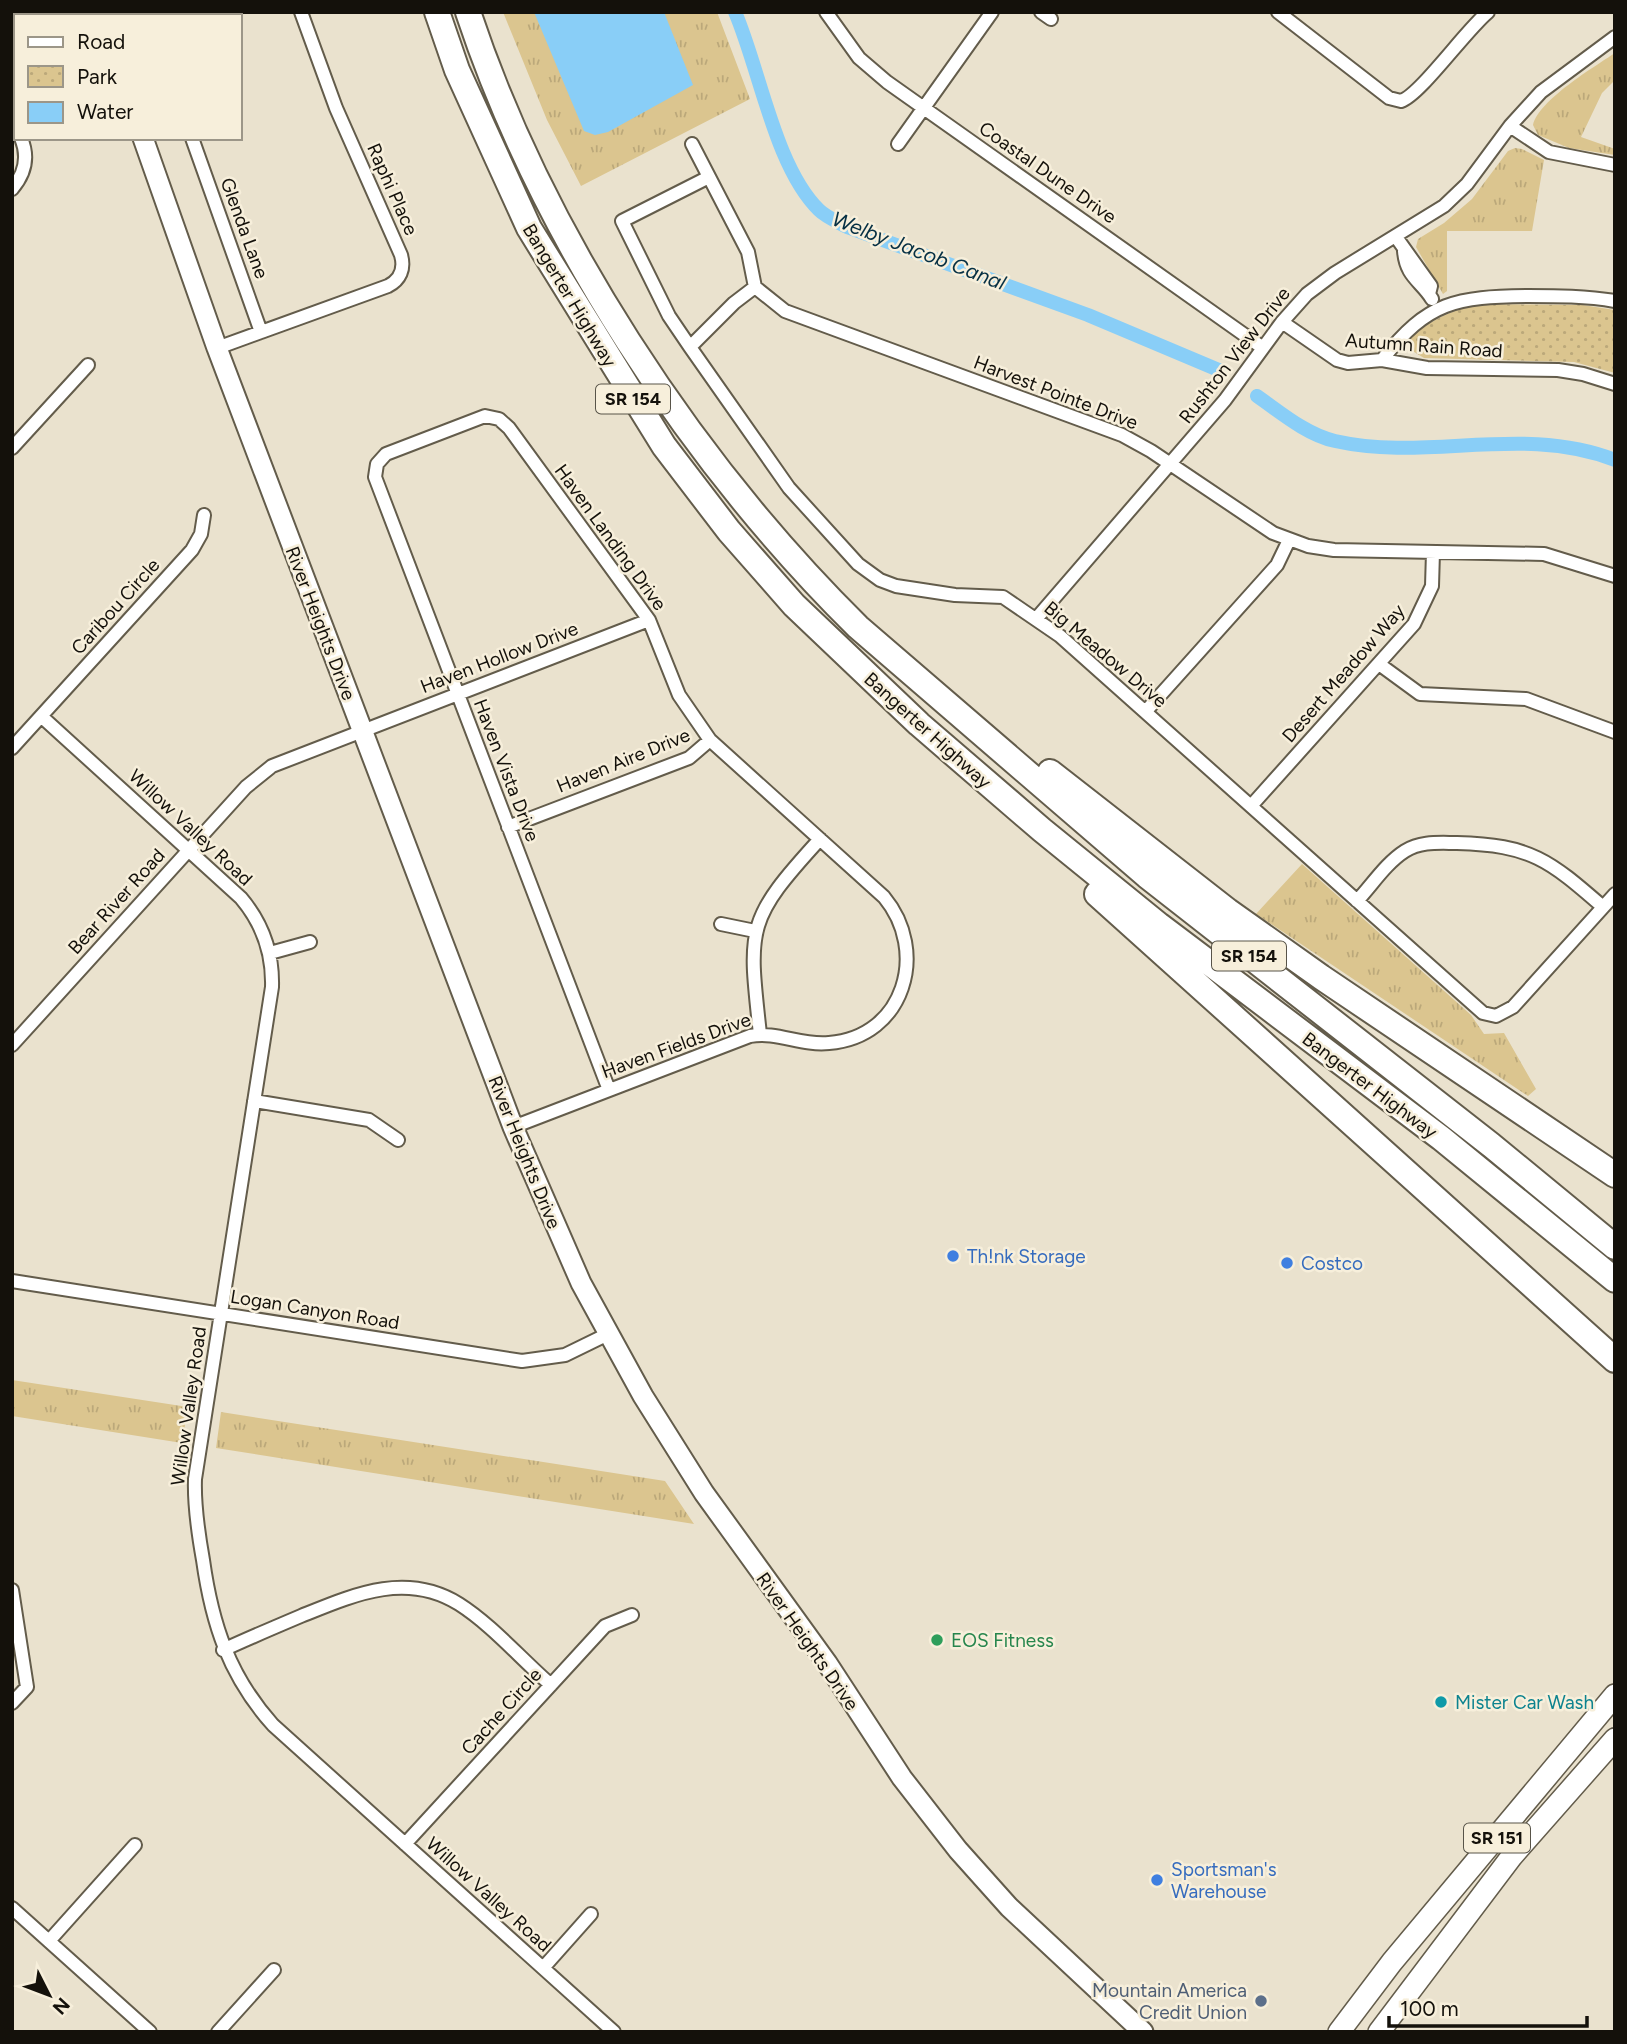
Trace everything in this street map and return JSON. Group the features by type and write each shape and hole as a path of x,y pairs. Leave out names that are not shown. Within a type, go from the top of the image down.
{"highway":[{"name":"Bangerter Highway","path":"437,12 457,70 528,228 657,435 696,489 763,572 826,637 919,724 1100,878 1441,1139 1615,1280"},
{"name":"Bangerter Highway","path":"468,12 535,172 585,266 640,358 679,417 758,518 824,594 891,656 1147,876 1471,1130 1615,1247"},
{"path":"891,656 937,686 1228,911 1615,1175"},
{"path":"919,724 1112,908 1615,1360"}],"main road":[{"name":"SR 151","path":"1339,2032 1392,1962 1615,1695"},
{"name":"SR 151","path":"1379,2032 1512,1856 1615,1739"}],"street":[{"name":"Raphi Place","path":"216,348 388,286 398,279 403,267 401,255 337,108 301,12"},
{"name":"Coastal Dune Drive","path":"826,12 859,58 923,109 1263,348"},
{"path":"898,144 992,12"},
{"path":"1278,12 1389,98 1401,101 1411,95 1484,13"},
{"name":"Rushton View Drive","path":"1036,619 1231,393 1282,322 1321,283 1396,237 1456,195 1510,126 1558,77 1615,37"},
{"path":"1510,126 1549,152 1615,166"},
{"name":"River Heights Drive","path":"144,140 216,348 513,1127 557,1232 608,1334 704,1493 806,1633 883,1752 933,1820 1009,1908 1143,2032"},
{"name":"Glenda Lane","path":"193,140 261,332"},
{"path":"12,189 24,167 22,142"},
{"path":"690,347 754,287 750,256 692,144"},
{"name":"Big Meadow Drive","path":"709,177 622,221 669,316 690,347 789,488 865,570 896,586 955,595 1003,597 1036,619 1082,654 1478,1009 1496,1016 1513,1007 1603,907"},
{"path":"1396,237 1404,251 1414,258 1431,286 1429,294 1438,308"},
{"name":"Harvest Pointe Drive","path":"754,287 785,311 1115,432 1170,464 1265,528 1289,540 1325,550 1544,554 1615,576"},
{"path":"1382,360 1402,333 1438,308 1476,297 1575,296 1615,301"},
{"name":"Autumn Rain Road","path":"1282,322 1342,362 1382,360 1427,368 1571,372 1615,384"},
{"path":"12,448 88,365"},
{"name":"Haven Landing Drive","path":"377,464 392,451 478,418 499,419 509,428 649,620 679,695 710,740 820,839"},
{"name":"Haven Vista Drive","path":"377,464 377,483 609,1090"},
{"name":"Caribou Circle","path":"12,748 192,550 201,534 204,515"},
{"path":"1146,711 1278,565 1289,540"},
{"name":"Desert Meadow Way","path":"1251,806 1414,624 1425,606 1433,576 1433,552"},
{"name":"Haven Hollow Drive","path":"362,730 649,620"},
{"path":"1378,664 1420,694 1526,699 1615,732"},
{"name":"Willow Valley Road","path":"41,716 249,908 262,929 270,953 272,987 220,1314 195,1495 209,1603 223,1650 243,1688 273,1725 614,2032"},
{"name":"Bear River Road","path":"12,1045 189,850 265,771 362,730"},
{"name":"Haven Aire Drive","path":"508,827 694,756 710,740"},
{"path":"760,1034 752,963 755,931 771,895 820,839"},
{"name":"Haven Fields Drive","path":"513,1127 760,1034 818,1044 854,1037 885,1016 904,984 908,949 899,919 878,890 820,839"},
{"path":"1357,901 1396,858 1413,847 1432,842 1518,849 1544,859 1603,907 1615,894"},
{"path":"721,924 755,931"},
{"path":"270,953 310,942"},
{"path":"254,1101 369,1120 398,1140"},
{"name":"Logan Canyon Road","path":"12,1281 522,1361 565,1355 608,1334"},
{"path":"223,1650 354,1595 382,1588 415,1588 449,1599 470,1612 551,1685"},
{"path":"12,1590 27,1687 12,1703"},
{"name":"Cache Circle","path":"405,1844 605,1626 632,1615"},
{"path":"49,1941 135,1845"},
{"path":"12,1908 150,2032"},
{"path":"543,1968 591,1914"},
{"path":"218,2032 274,1970"}],"green space":[{"path":"503,12 717,12 750,99 581,186 547,120"},
{"path":"1615,53 1615,80 1602,93 1581,137 1615,149 1615,155 1569,148 1538,135 1533,125 1545,105 1568,85"},
{"path":"1515,148 1544,160 1532,231 1447,231 1447,291 1443,294 1416,247 1418,239 1444,223 1472,199 1508,151"},
{"path":"1478,304 1583,305 1615,310 1615,373 1574,362 1424,358 1411,350 1409,341 1431,322"},
{"path":"1302,864 1471,1015 1484,1034 1504,1033 1536,1089 1528,1096 1256,914"},
{"path":"12,1380 188,1407 182,1443 12,1416"},
{"path":"221,1412 665,1481 694,1524 216,1448"}],"water":[{"path":"534,12 664,12 693,85 608,132 595,135 584,131"}],"waterway":[{"name":"Welby Jacob Canal","path":"735,12 780,144 804,192 822,213 847,227 1088,315 1221,371"},
{"name":"Welby Jacob Canal","path":"1257,396 1304,428 1335,441 1405,448 1546,445 1580,450 1615,460"}],"place":[{"name":"Th!nk Storage","path":"953,1256"},
{"name":"Costco","path":"1287,1263"},
{"name":"EOS Fitness","path":"937,1640"},
{"name":"Mister Car Wash","path":"1441,1702"},
{"name":"Sportsman's Warehouse","path":"1157,1880"},
{"name":"Mountain America Credit Union","path":"1261,2001"}]}
